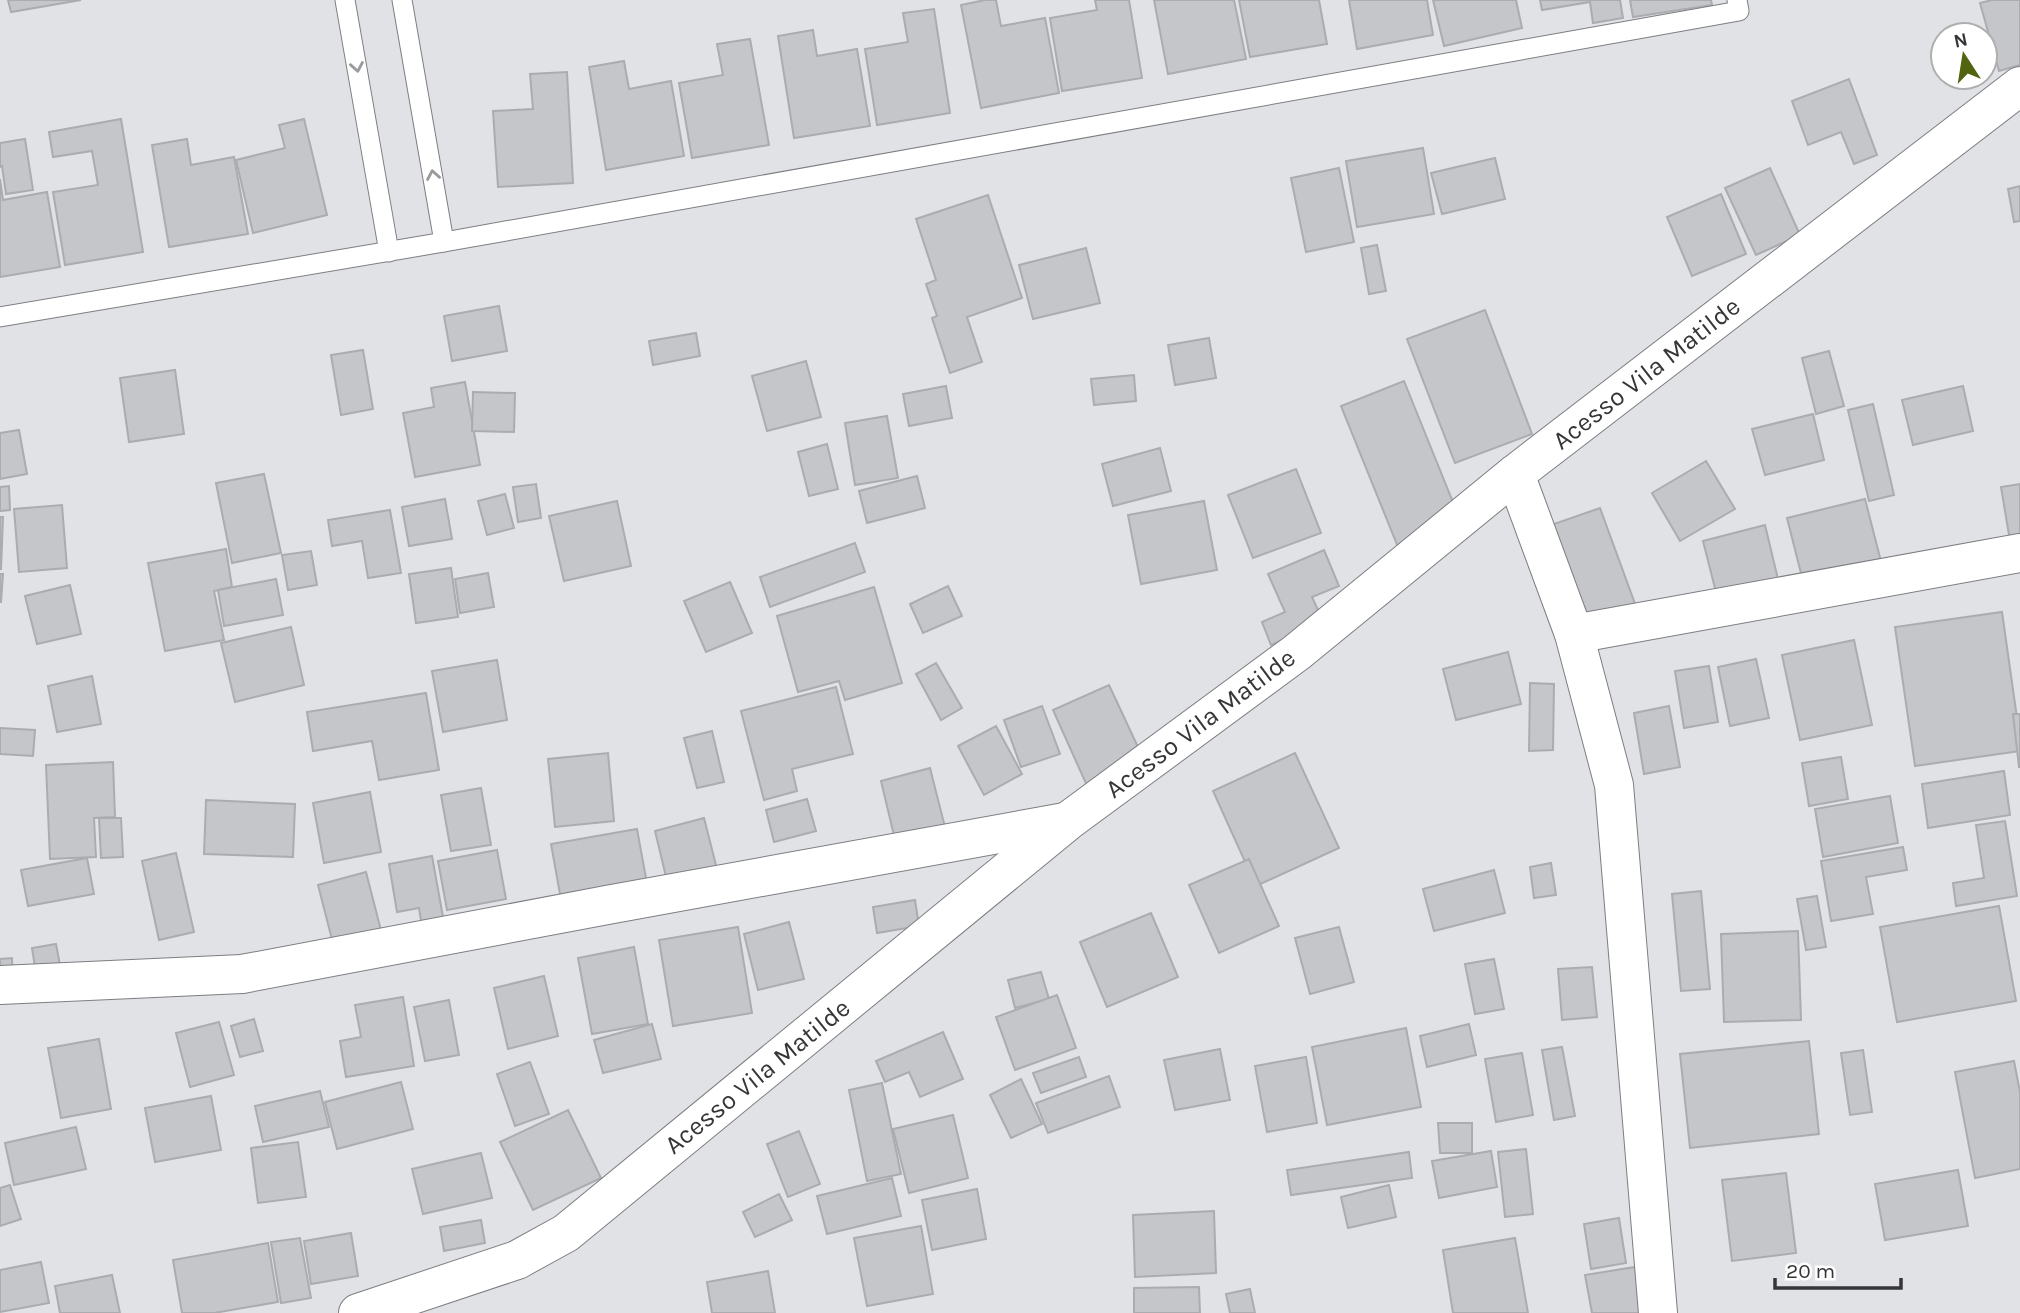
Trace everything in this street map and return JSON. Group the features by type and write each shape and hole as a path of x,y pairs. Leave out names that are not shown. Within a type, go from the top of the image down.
{"street":[{"name":"Acesso Vila Matilde","path":"358,1313 517,1260 566,1233 1068,821 1296,653 1515,474 2020,86"},
{"path":"1515,474 1574,634 1614,786 1658,1313"},
{"path":"1574,634 2020,553"},
{"path":"0,985 242,974 1068,821"}],"lane":[{"path":"345,0 389,252"},
{"path":"402,0 444,242"},
{"path":"0,317 389,252 1739,11 1737,0"}],"building":[{"path":"8,0 81,0 11,12"},
{"path":"996,0 1001,26 1045,18 1059,93 981,108 961,5"},
{"path":"1095,0 1129,0 1142,78 1062,91 1050,18 1097,10"},
{"path":"1154,0 1234,0 1246,59 1168,74"},
{"path":"1239,0 1319,0 1327,44 1250,57"},
{"path":"1349,0 1427,0 1433,35 1357,49"},
{"path":"1433,0 1516,0 1522,28 1444,46"},
{"path":"1540,0 1620,0 1623,18 1593,23 1590,2 1542,10"},
{"path":"1630,0 1711,0 1712,5 1633,17"},
{"path":"2020,0 2020,65 1999,71 1999,21 1985,21 1980,3"},
{"path":"934,9 950,113 877,125 865,49 908,42 903,13"},
{"path":"813,30 817,56 857,49 870,126 794,138 778,36"},
{"path":"750,39 769,145 692,158 679,83 723,75 717,44"},
{"path":"624,61 629,89 671,81 684,156 606,170 589,67"},
{"path":"567,72 573,183 498,187 493,111 533,109 530,74"},
{"path":"1849,79 1877,155 1854,164 1841,132 1808,145 1792,101"},
{"path":"121,119 143,252 65,265 53,192 98,185 92,151 53,157 49,132"},
{"path":"304,119 327,215 253,233 236,160 285,148 279,125"},
{"path":"25,139 33,190 6,194 2,166 0,167 0,143"},
{"path":"187,139 191,165 234,157 248,234 169,247 152,145"},
{"path":"1423,148 1434,214 1357,227 1346,161"},
{"path":"1495,158 1505,199 1442,214 1431,173"},
{"path":"1339,168 1354,242 1306,252 1291,178"},
{"path":"1770,168 1800,235 1756,255 1725,188"},
{"path":"0,179 3,200 47,192 60,267 0,277"},
{"path":"2020,186 2020,221 2014,222 2008,189"},
{"path":"1721,194 1746,254 1692,276 1667,217"},
{"path":"988,195 1022,298 967,317 982,362 950,373 932,318 937,316 926,284 936,280 916,219"},
{"path":"1377,245 1386,291 1369,294 1361,248"},
{"path":"1086,248 1100,303 1033,319 1019,265"},
{"path":"499,306 507,351 452,361 444,316"},
{"path":"1485,310 1532,434 1455,463 1407,339"},
{"path":"696,333 700,356 653,365 649,341"},
{"path":"1209,338 1216,378 1175,385 1168,345"},
{"path":"363,350 373,409 341,415 331,355"},
{"path":"1829,351 1844,406 1816,414 1802,358"},
{"path":"806,361 821,417 767,431 752,376"},
{"path":"175,370 184,434 129,442 120,378"},
{"path":"1134,375 1136,401 1094,405 1091,379"},
{"path":"1404,381 1463,527 1400,552 1341,406"},
{"path":"465,382 480,465 415,477 403,413 434,407 431,388"},
{"path":"946,386 952,418 909,426 903,394"},
{"path":"1963,386 1973,431 1913,445 1902,400"},
{"path":"473,392 515,393 514,432 472,431"},
{"path":"1873,404 1894,495 1869,501 1848,410"},
{"path":"1813,414 1824,460 1765,475 1752,429"},
{"path":"887,416 898,478 855,485 845,423"},
{"path":"19,430 27,474 0,479 0,433"},
{"path":"827,444 838,489 809,496 798,452"},
{"path":"1160,448 1171,491 1113,506 1102,464"},
{"path":"1706,461 1735,509 1680,541 1652,493"},
{"path":"1296,469 1321,533 1253,558 1228,495"},
{"path":"264,474 281,553 232,563 216,483"},
{"path":"917,476 925,508 867,523 859,491"},
{"path":"536,484 541,518 518,522 513,487"},
{"path":"2020,484 2020,539 2010,541 2001,487"},
{"path":"9,486 10,510 0,511 0,487"},
{"path":"505,494 514,528 487,535 478,501"},
{"path":"445,499 452,539 409,546 402,507"},
{"path":"1865,499 1885,577 1807,597 1787,518"},
{"path":"617,501 631,566 564,581 549,516"},
{"path":"1204,501 1217,570 1141,584 1128,515"},
{"path":"62,505 67,568 19,572 14,509"},
{"path":"1600,508 1642,623 1593,641 1551,525"},
{"path":"390,510 401,573 368,578 362,541 332,546 328,520"},
{"path":"0,517 3,517 1,569 0,569"},
{"path":"1765,525 1783,600 1722,616 1703,541"},
{"path":"855,543 865,572 770,607 760,577"},
{"path":"226,549 232,587 214,591 224,640 165,651 148,563"},
{"path":"1324,550 1339,586 1312,597 1324,623 1271,645 1262,622 1285,612 1268,574"},
{"path":"311,551 317,585 288,590 282,555"},
{"path":"451,568 458,617 416,623 409,574"},
{"path":"488,573 494,607 460,613 455,579"},
{"path":"0,574 3,574 1,602 0,602"},
{"path":"276,579 283,615 224,626 218,590"},
{"path":"730,582 752,633 706,652 684,601"},
{"path":"70,585 81,634 37,644 25,596"},
{"path":"948,586 962,616 923,633 910,604"},
{"path":"874,587 902,683 845,700 839,681 798,692 777,616"},
{"path":"2002,612 2020,751 1915,766 1895,627"},
{"path":"291,627 304,685 235,702 221,643"},
{"path":"1854,640 1872,725 1800,740 1782,655"},
{"path":"1508,652 1521,704 1456,720 1443,669"},
{"path":"1756,659 1769,718 1730,726 1718,667"},
{"path":"497,660 507,720 443,732 432,671"},
{"path":"936,663 962,708 941,720 916,674"},
{"path":"1709,666 1718,722 1684,728 1675,671"},
{"path":"92,676 101,724 57,732 48,686"},
{"path":"1530,683 1554,684 1553,750 1529,751"},
{"path":"1109,685 1145,762 1088,788 1053,710"},
{"path":"836,687 853,754 792,769 797,791 764,800 741,711"},
{"path":"426,693 439,770 379,780 372,741 313,751 307,712"},
{"path":"1042,706 1060,754 1021,767 1004,720"},
{"path":"1669,706 1680,767 1644,774 1634,713"},
{"path":"2013,714 2020,714 2020,767 2019,767"},
{"path":"996,726 1022,774 984,795 958,746"},
{"path":"0,728 35,730 33,756 0,754"},
{"path":"712,731 724,782 697,788 684,738"},
{"path":"608,753 614,821 555,827 548,759"},
{"path":"1295,753 1339,848 1256,886 1213,791"},
{"path":"1841,757 1848,799 1809,806 1802,763"},
{"path":"113,762 115,817 94,818 96,857 50,859 46,765"},
{"path":"930,768 947,835 897,848 881,781"},
{"path":"2004,771 2010,815 1928,828 1922,784"},
{"path":"481,788 491,845 451,851 441,795"},
{"path":"370,792 381,852 324,863 313,803"},
{"path":"1890,796 1898,843 1823,857 1815,809"},
{"path":"807,799 816,831 774,842 766,810"},
{"path":"206,800 295,804 293,857 204,854"},
{"path":"99,818 121,818 123,857 101,858"},
{"path":"704,818 718,873 668,885 655,831"},
{"path":"2005,821 2017,896 1956,906 1953,883 1984,878 1976,825"},
{"path":"637,829 648,889 562,905 551,844"},
{"path":"1903,847 1907,870 1866,877 1873,914 1831,921 1821,861"},
{"path":"497,850 506,899 447,910 438,861"},
{"path":"176,853 194,932 159,940 142,861"},
{"path":"432,856 445,928 423,933 419,908 397,912 389,864"},
{"path":"87,858 94,894 28,906 21,870"},
{"path":"1249,859 1279,926 1219,953 1189,885"},
{"path":"1551,863 1556,895 1534,898 1530,867"},
{"path":"1494,870 1505,913 1434,931 1423,889"},
{"path":"366,872 384,942 336,955 318,885"},
{"path":"1701,891 1710,989 1681,991 1672,894"},
{"path":"1817,896 1826,947 1806,950 1797,899"},
{"path":"915,900 919,926 877,933 873,907"},
{"path":"1999,906 2016,1001 1897,1022 1880,927"},
{"path":"1151,913 1178,977 1107,1007 1080,942"},
{"path":"789,922 804,979 758,990 744,934"},
{"path":"738,927 752,1013 673,1026 659,940"},
{"path":"1339,927 1354,982 1310,994 1295,938"},
{"path":"1798,931 1801,1020 1724,1022 1721,934"},
{"path":"56,944 63,981 38,986 32,948"},
{"path":"634,947 648,1024 592,1034 578,958"},
{"path":"12,958 13,985 0,986 0,959"},
{"path":"1494,959 1504,1009 1475,1014 1465,964"},
{"path":"1592,967 1597,1017 1562,1020 1558,969"},
{"path":"1041,972 1049,999 1015,1008 1008,980"},
{"path":"544,976 558,1036 508,1049 494,988"},
{"path":"1057,995 1076,1048 1015,1070 996,1017"},
{"path":"403,997 414,1066 346,1077 340,1041 361,1037 355,1005"},
{"path":"449,1000 459,1055 425,1061 414,1007"},
{"path":"254,1019 263,1051 240,1057 231,1026"},
{"path":"219,1022 234,1075 190,1087 176,1033"},
{"path":"652,1024 661,1059 603,1073 594,1040"},
{"path":"1469,1024 1476,1055 1427,1067 1420,1036"},
{"path":"1406,1028 1421,1107 1327,1125 1312,1047"},
{"path":"943,1032 963,1079 920,1097 909,1072 885,1082 876,1061"},
{"path":"99,1039 111,1109 61,1118 48,1048"},
{"path":"1809,1041 1819,1134 1690,1148 1680,1054"},
{"path":"1562,1047 1575,1116 1554,1120 1542,1050"},
{"path":"1220,1049 1230,1100 1175,1110 1164,1060"},
{"path":"1863,1050 1872,1112 1850,1115 1841,1053"},
{"path":"1522,1053 1533,1115 1496,1122 1485,1059"},
{"path":"1079,1057 1086,1077 1041,1093 1033,1073"},
{"path":"1306,1057 1317,1123 1267,1132 1255,1066"},
{"path":"2014,1061 2020,1092 2020,1169 1975,1178 1955,1072"},
{"path":"530,1062 549,1114 515,1126 497,1074"},
{"path":"1109,1076 1120,1107 1048,1133 1036,1103"},
{"path":"1021,1079 1042,1124 1011,1138 990,1095"},
{"path":"401,1082 413,1129 337,1149 325,1102"},
{"path":"882,1083 901,1174 867,1181 849,1090"},
{"path":"320,1091 329,1127 263,1142 255,1106"},
{"path":"211,1096 221,1150 155,1162 145,1108"},
{"path":"568,1110 601,1178 533,1210 500,1142"},
{"path":"953,1115 968,1178 909,1193 893,1129"},
{"path":"1438,1123 1472,1123 1472,1153 1440,1153"},
{"path":"76,1127 86,1169 14,1185 5,1143"},
{"path":"799,1131 820,1184 788,1197 767,1144"},
{"path":"298,1142 306,1197 258,1203 251,1148"},
{"path":"1526,1149 1533,1214 1505,1217 1498,1152"},
{"path":"1491,1151 1497,1187 1439,1198 1432,1161"},
{"path":"1409,1152 1412,1178 1291,1195 1287,1170"},
{"path":"481,1153 492,1198 423,1214 412,1169"},
{"path":"1958,1170 1968,1226 1885,1240 1875,1184"},
{"path":"1786,1173 1796,1253 1732,1261 1722,1180"},
{"path":"892,1178 901,1216 827,1234 817,1196"},
{"path":"10,1185 21,1219 0,1226 0,1188"},
{"path":"1389,1185 1396,1217 1348,1228 1341,1197"},
{"path":"977,1189 986,1239 932,1250 922,1200"},
{"path":"779,1194 792,1220 755,1237 743,1212"},
{"path":"1214,1211 1216,1273 1135,1277 1133,1215"},
{"path":"1619,1218 1626,1263 1591,1269 1584,1224"},
{"path":"481,1220 485,1243 444,1251 440,1227"},
{"path":"921,1226 933,1294 867,1306 854,1238"},
{"path":"351,1233 358,1276 311,1284 304,1241"},
{"path":"300,1238 311,1298 281,1303 271,1242"},
{"path":"1515,1238 1528,1313 1453,1313 1443,1250"},
{"path":"268,1243 278,1302 214,1313 182,1313 173,1260"},
{"path":"41,1262 49,1303 0,1312 0,1270"},
{"path":"1635,1267 1643,1313 1592,1313 1585,1275"},
{"path":"768,1271 775,1313 712,1313 707,1282"},
{"path":"112,1275 120,1313 60,1313 55,1286"},
{"path":"1199,1287 1200,1313 1134,1313 1134,1288"},
{"path":"1250,1289 1255,1313 1230,1313 1226,1294"}]}
